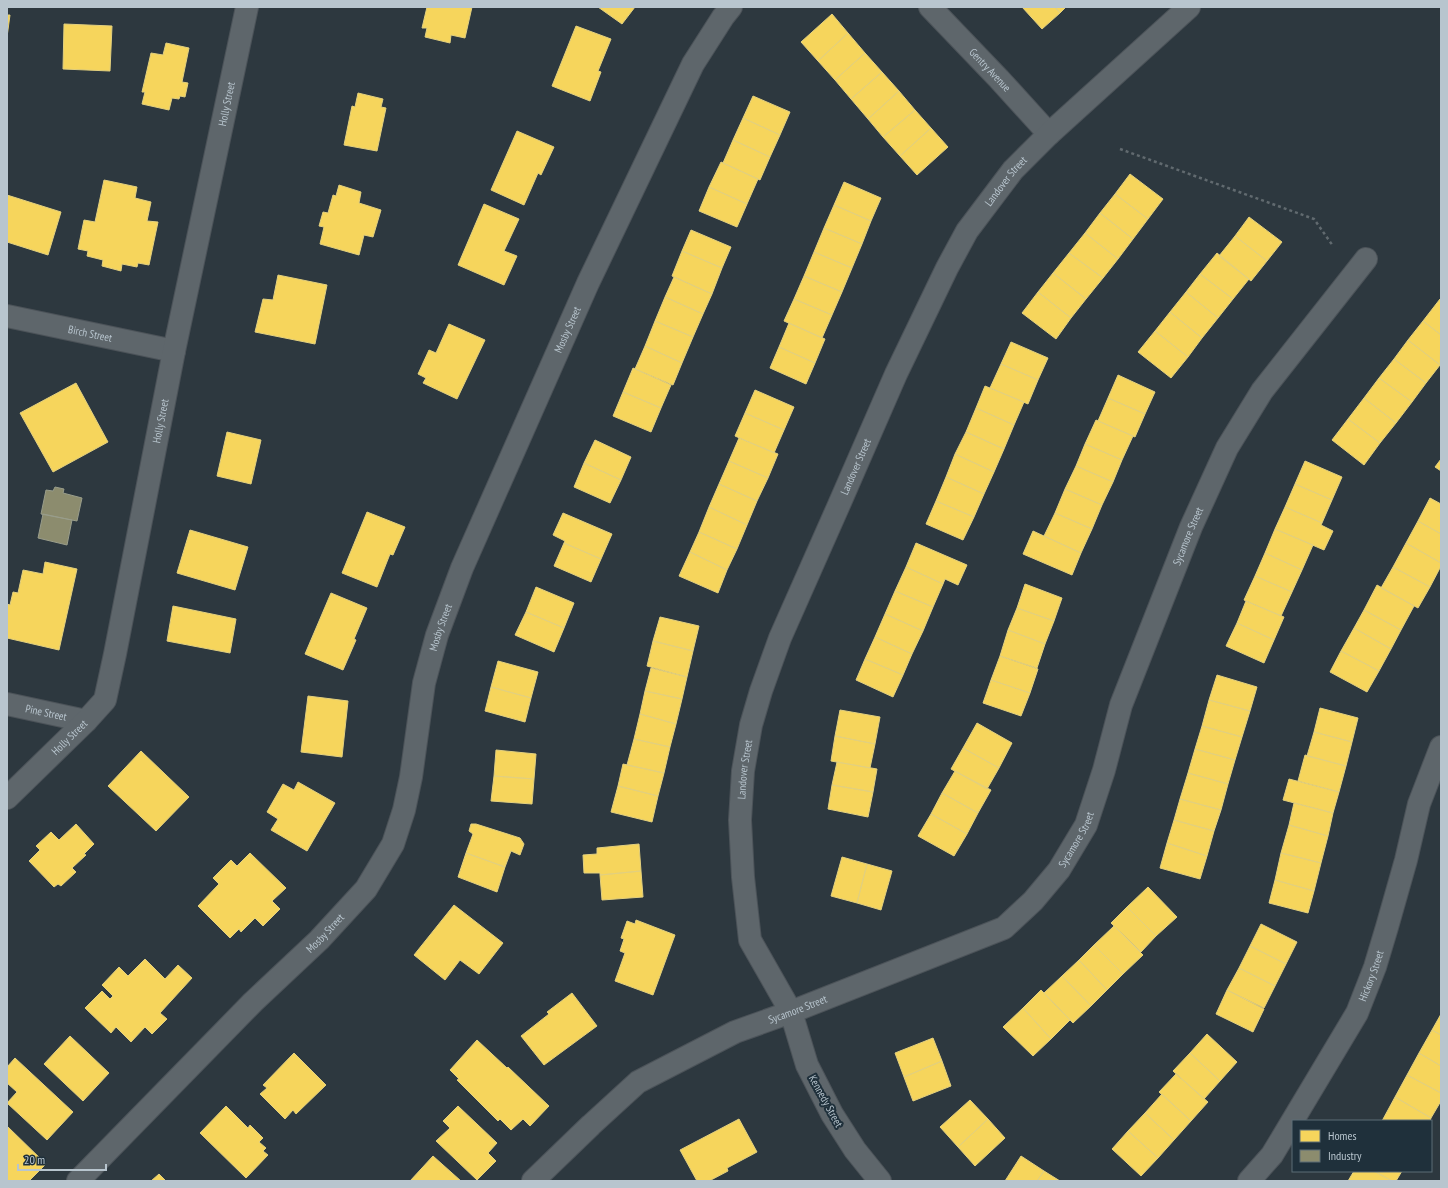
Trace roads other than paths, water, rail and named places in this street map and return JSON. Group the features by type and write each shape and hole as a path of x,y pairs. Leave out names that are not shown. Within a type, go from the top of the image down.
{"street":[{"name":"Holly Street","path":"7,798 86,721 104,700 115,654 174,351 247,7"},
{"name":"Mosby Street","path":"78,1181 253,1002 319,940 366,889 393,844 404,810 411,777 424,683 437,635 462,568 588,283 690,71 723,17 731,7"},
{"name":"Gentry Avenue","path":"930,7 1049,134"},
{"name":"Landover Street","path":"791,1012 750,940 743,877 740,820 743,771 753,718 780,638 896,374 947,268 967,231 1013,170 1049,134 1189,7"},
{"name":"Sycamore Street","path":"533,1181 638,1082 735,1032 791,1012 1004,928 1033,901 1059,870 1086,825 1104,770 1121,705 1191,527 1227,448 1262,390 1366,259"},
{"name":"Birch Street","path":"7,316 174,351"},
{"name":"Pine Street","path":"7,704 86,721"},
{"name":"Hickory Street","path":"1293,1120 1357,1013 1375,967 1387,927 1406,860 1419,804 1441,747"},
{"name":"Kennedy Street","path":"791,1012 807,1065 832,1114 855,1150 880,1181"},
{"name":"Hickory Street","path":"1249,1181 1272,1155 1292,1122"}]}
